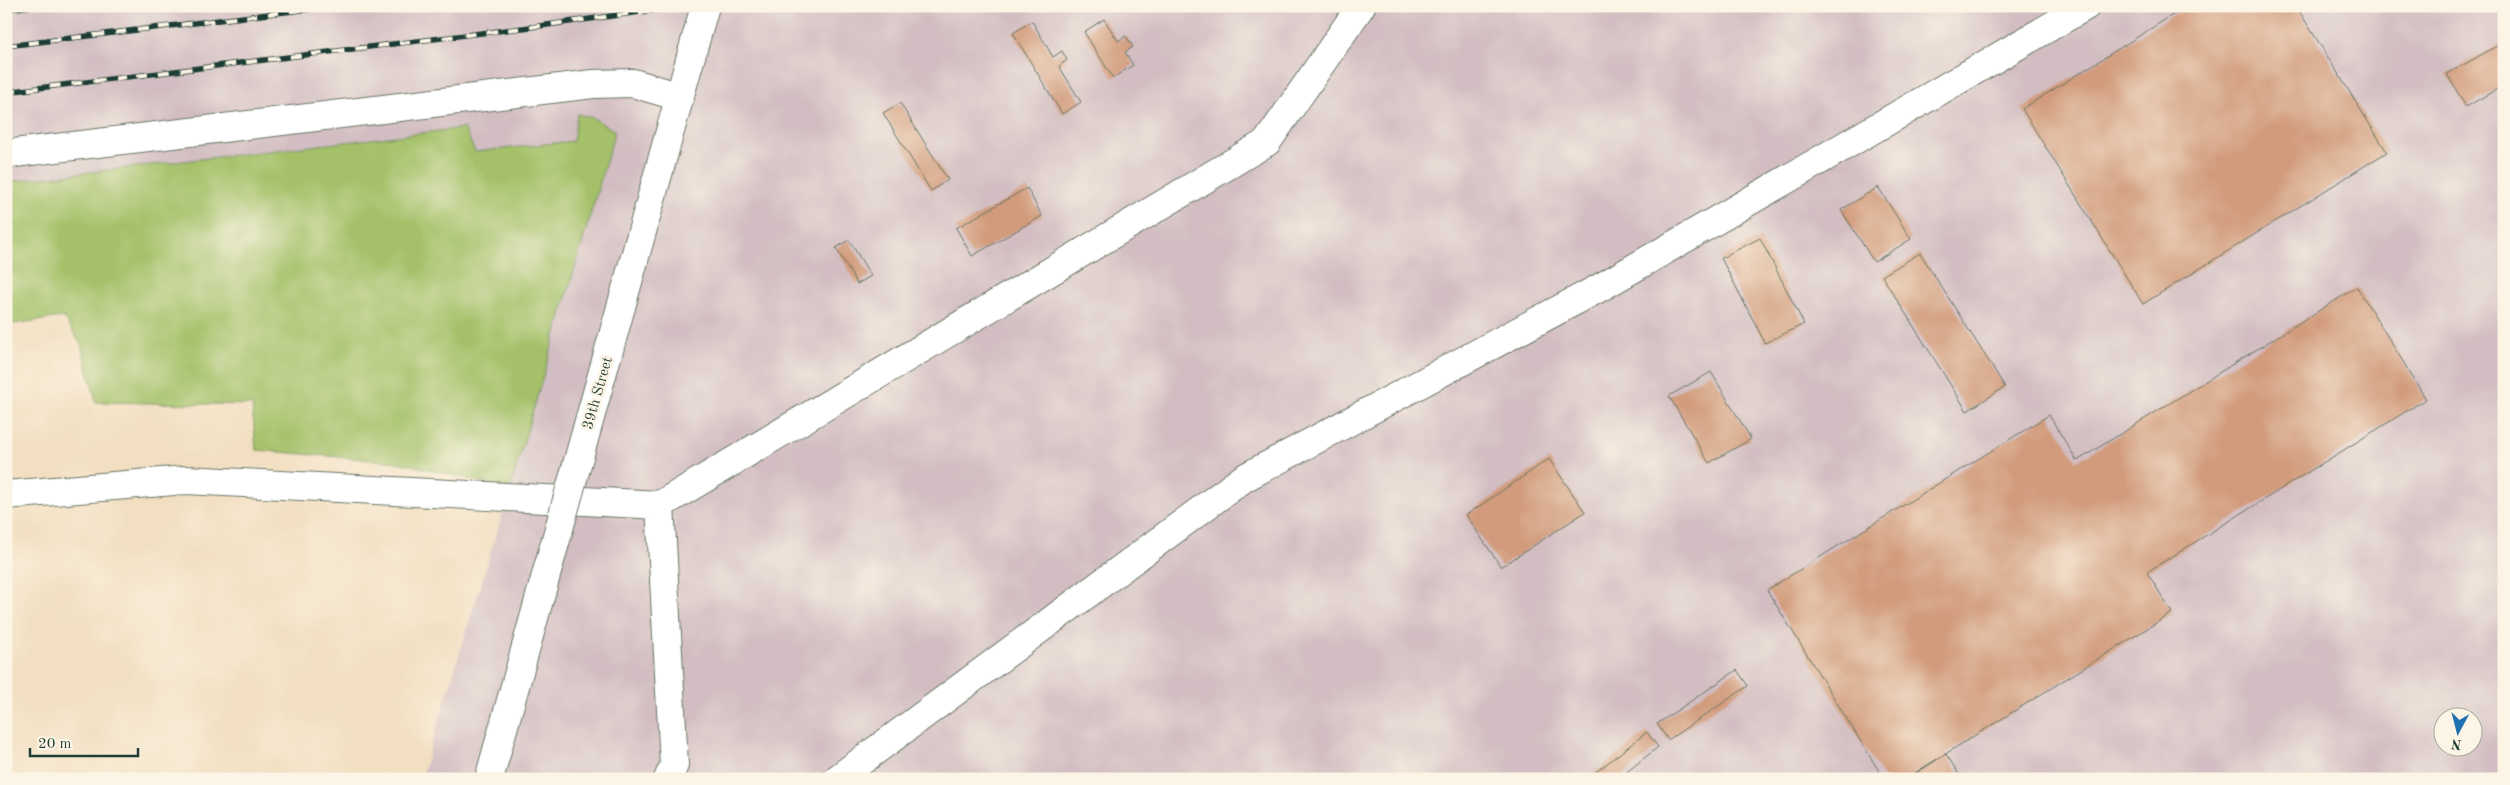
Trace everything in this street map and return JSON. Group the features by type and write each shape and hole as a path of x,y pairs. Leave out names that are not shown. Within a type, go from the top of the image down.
{"main road":[{"name":"39th Street","path":"489,779 705,6"},
{"path":"6,495 186,480 660,505 1266,142 1361,6"},
{"path":"837,779 1244,478 1603,286 2086,6"},
{"path":"6,154 593,84 633,83 680,97"},
{"path":"660,505 677,774"}],"shaded area":[{"path":"6,6 2504,6 2504,779 421,779 510,489 615,131 593,118 577,114 573,141 475,152 463,128 6,182"}],"green space":[{"path":"577,114 593,118 615,131 510,489 398,462 256,450 252,405 96,402 81,344 63,317 6,325 6,182 464,128 475,152 573,141"}],"building":[{"path":"2187,6 2296,6 2387,152 2143,304 2022,109"},
{"path":"1104,19 1118,41 1126,36 1133,47 1125,52 1133,65 1113,78 1084,32"},
{"path":"1032,21 1053,57 1062,51 1067,60 1059,66 1081,102 1062,114 1013,33"},
{"path":"2504,42 2504,85 2466,107 2447,74"},
{"path":"900,103 948,180 931,191 883,113"},
{"path":"1878,187 1911,239 1874,262 1841,210"},
{"path":"1027,188 1042,216 972,256 956,228"},
{"path":"1760,238 1804,324 1765,343 1721,258"},
{"path":"849,240 871,276 857,284 836,248"},
{"path":"1920,253 2005,387 1967,411 1882,276"},
{"path":"2357,287 2426,399 2147,572 2172,613 1905,779 1884,779 1767,590 2049,415 2077,461"},
{"path":"1711,372 1751,439 1709,463 1669,396"},
{"path":"1549,459 1585,512 1501,567 1466,515"},
{"path":"1737,670 1748,686 1668,740 1657,724"},
{"path":"1647,732 1658,747 1618,779 1587,779"},
{"path":"1946,754 1962,779 1907,779"}],"railway":[{"path":"6,9 32,6"},
{"path":"6,46 334,6"},
{"path":"6,92 547,25 683,6"}]}
